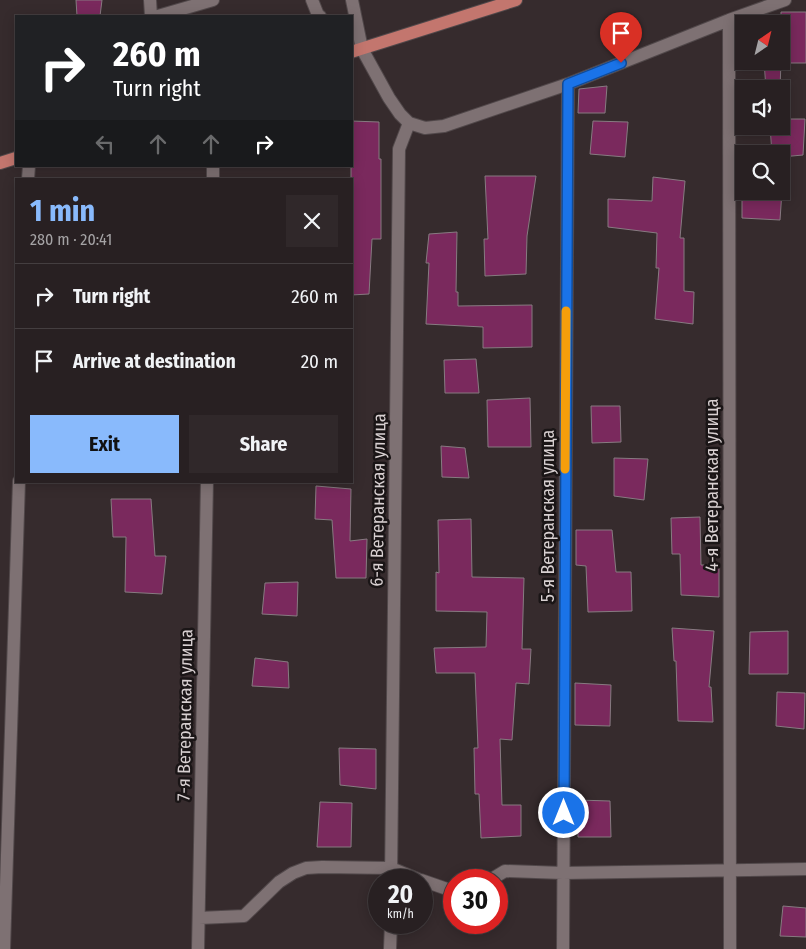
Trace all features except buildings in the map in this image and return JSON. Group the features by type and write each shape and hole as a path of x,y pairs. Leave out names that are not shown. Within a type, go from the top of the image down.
{"main road":[{"path":"356,51 516,0"},
{"path":"0,163 15,158"}],"street":[{"path":"150,0 151,15"},
{"path":"161,15 213,0"},
{"path":"312,0 320,15"},
{"path":"352,0 356,51 400,114 409,123 425,128 444,126 568,84 729,20 785,0"},
{"name":"4-я Ветеранская улица","path":"729,20 730,949"},
{"name":"5-я Ветеранская улица","path":"563,949 568,84"},
{"name":"6-я Ветеранская улица","path":"391,869 399,148 409,123"},
{"path":"4,949 19,483"},
{"name":"7-я Ветеранская улица","path":"198,949 207,483"},
{"path":"199,918 244,916 279,882 293,872 306,868 322,867 368,872"},
{"path":"508,871 806,869"},
{"path":"390,949 391,934"}],"slow traffic":[{"path":"565,469 566,311"}],"route":[{"path":"564,813 568,84 621,63"}]}
